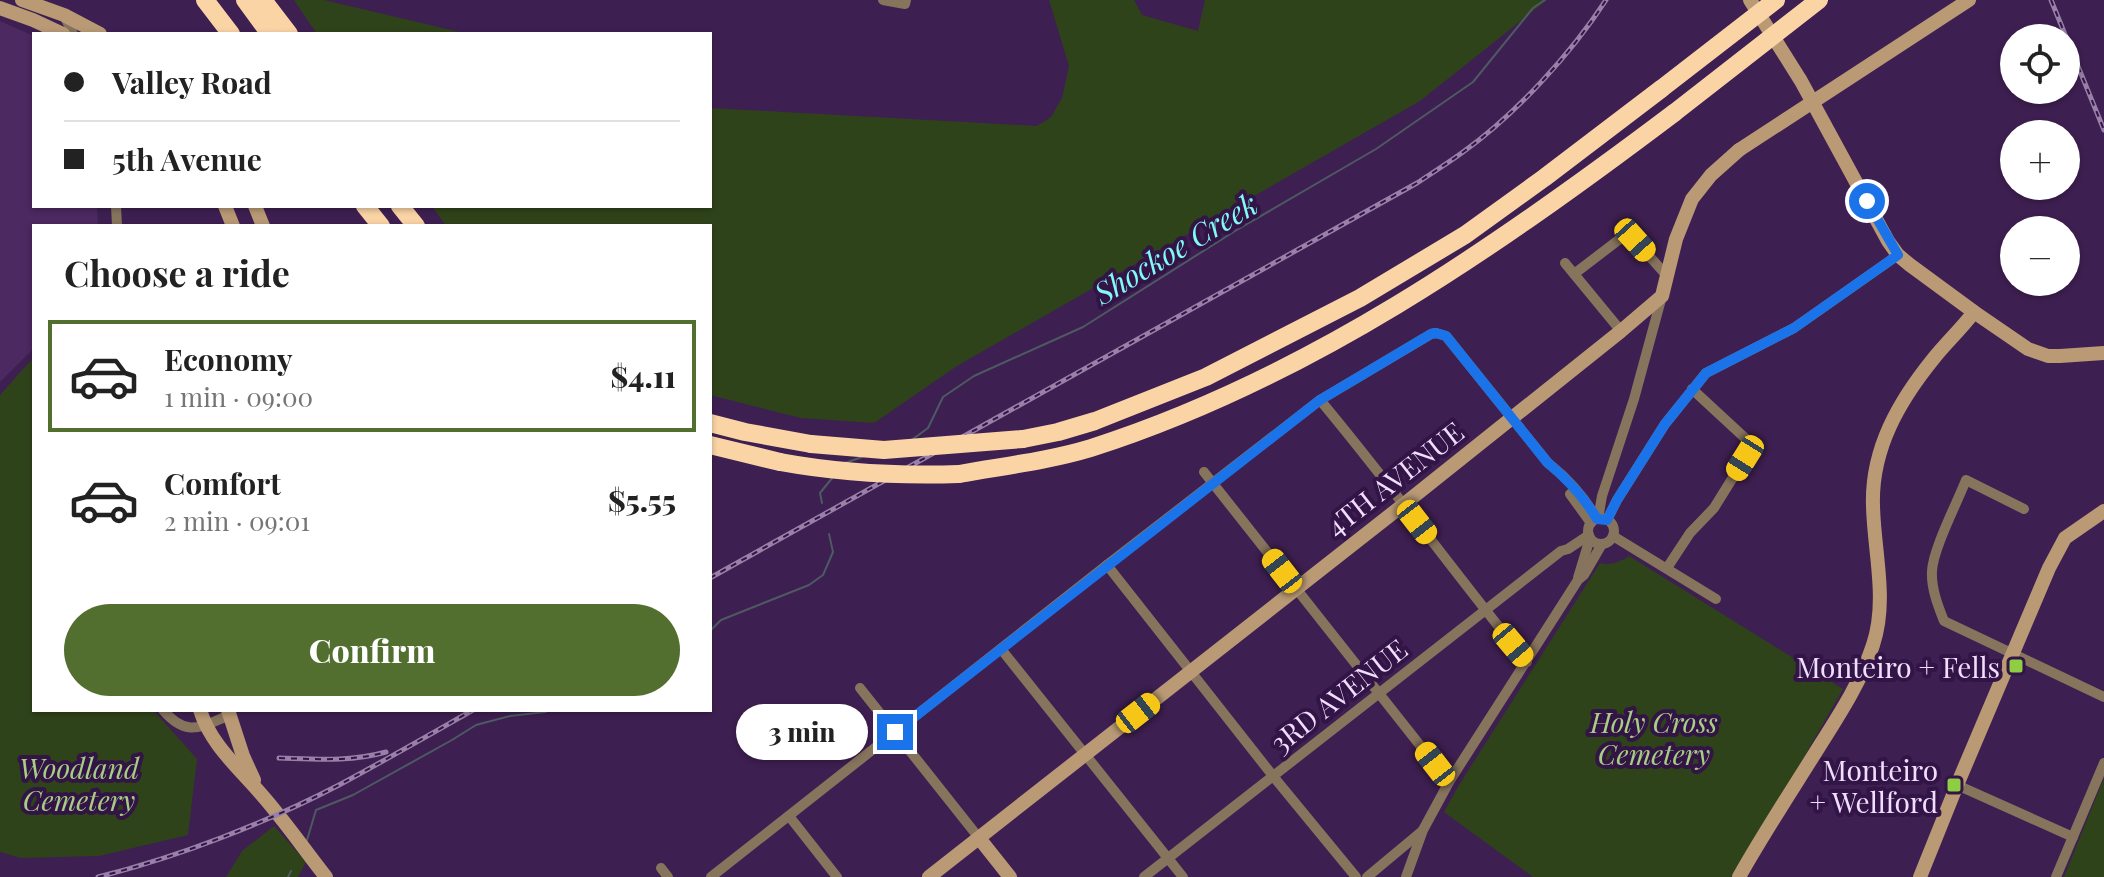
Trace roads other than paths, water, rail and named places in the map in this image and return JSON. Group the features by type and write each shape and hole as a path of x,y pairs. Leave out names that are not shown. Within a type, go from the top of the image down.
{"highway":[{"path":"202,0 226,27"},
{"path":"245,0 269,32"},
{"path":"263,0 287,32"},
{"path":"712,424 811,444 884,450 1023,439 1095,421 1206,377 1360,298 1465,235 1776,0"},
{"path":"712,445 818,469 900,476 959,474 1088,448 1167,421 1256,382 1356,329 1443,277 1674,113 1819,0"},
{"path":"367,208 379,224"}],"main road":[{"path":"22,0 64,15 96,32"},
{"path":"1750,0 1801,81 1898,255 2028,349 2060,356 2104,353"},
{"path":"1662,296 1676,239 1692,199 1721,165 1739,150 1969,0"},
{"path":"0,8 59,32"},
{"name":"4TH AVENUE","path":"929,877 1403,505 1662,296"},
{"path":"1739,877 1835,721 1869,657 1877,630 1880,602 1873,507 1874,475 1879,456 1897,409 1933,359 1974,312"},
{"path":"1925,876 1957,785 2049,568 2065,538 2104,511"},
{"path":"201,712 214,741 262,795"},
{"path":"229,713 247,767 262,795 313,871 326,877"},
{"path":"979,838 1010,877"}],"street":[{"path":"883,0 905,2"},
{"path":"64,15 72,32"},
{"path":"1574,274 1622,236 1629,236 1667,276"},
{"path":"1406,877 1423,830 1449,782 1578,580 1599,526 1665,424 1692,389 1713,369 1794,328 1898,255"},
{"path":"1565,263 1621,331"},
{"path":"1599,526 1602,496 1662,296"},
{"path":"711,877 1320,400 1431,334 1446,336 1471,365 1548,463 1551,471 1609,541 1602,544 1578,580"},
{"path":"1667,568 1690,533 1714,508 1748,450 1743,435 1692,389"},
{"path":"1320,400 1527,662"},
{"path":"1204,472 1449,782"},
{"path":"2024,509 1966,480 1935,555 1932,572 1944,621 2104,697"},
{"path":"1599,526 1716,599"},
{"name":"3RD AVENUE","path":"1144,877 1561,551 1569,540 1599,526"},
{"path":"1107,565 1356,877"},
{"path":"1001,649 1183,877"},
{"path":"860,688 979,838"},
{"path":"165,712 187,729 195,729 229,713"},
{"path":"2056,877 2104,763"},
{"path":"1957,785 2073,837"},
{"path":"789,816 837,877"},
{"path":"1367,877 1423,830"}],"waterway":[{"name":"Shockoe Creek","path":"913,439 928,428 943,397 974,376 1083,327 1235,231 1376,149 1473,82 1533,8 1545,0"},
{"name":"Shockoe Creek","path":"845,463 862,457"},
{"name":"Shockoe Creek","path":"822,503 820,493 833,477"},
{"name":"Shockoe Creek","path":"712,629 721,620 809,585 823,575 833,552 829,534"},
{"name":"Shockoe Creek","path":"307,840 316,810 353,795 476,725 510,716 545,712"},
{"name":"Shockoe Creek","path":"288,877 291,871"}],"railway":[{"path":"712,577 1417,183 1483,137 1522,102 1559,62 1606,0"},
{"path":"2051,0 2104,130"},
{"path":"98,877 190,849 282,813 469,712"},
{"path":"279,758 346,759 386,752"}],"place":[{"name":"Monteiro + Fells","path":"2016,666"},
{"name":"Monteiro + Wellford","path":"1954,785"}],"park label":[{"name":"Holy Cross Cemetery","path":"1654,737"},
{"name":"Woodland Cemetery","path":"79,783"}]}
